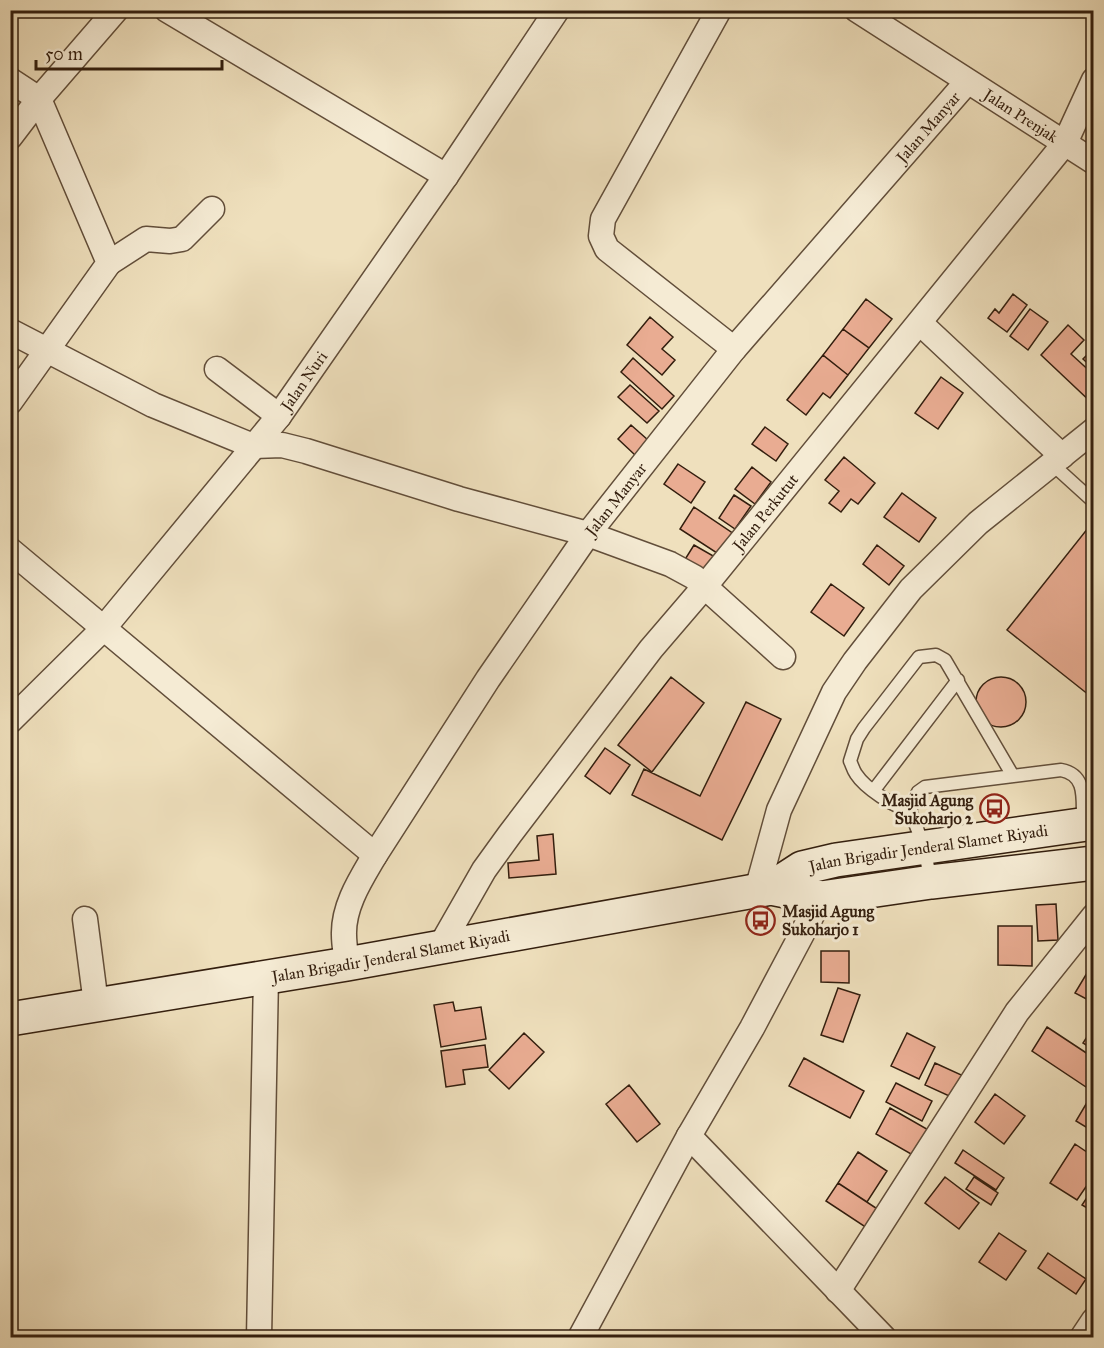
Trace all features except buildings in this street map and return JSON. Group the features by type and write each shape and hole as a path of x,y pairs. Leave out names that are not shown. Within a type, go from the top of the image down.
{"main road":[{"name":"Jalan Brigadir Jenderal Slamet Riyadi","path":"10,1019 347,964 764,889 802,868 836,860 1088,824"},
{"name":"Jalan Brigadir Jenderal Slamet Riyadi","path":"764,889 821,898 931,882 1094,864"}],"street":[{"path":"10,137 39,99 116,10"},
{"path":"167,10 446,176"},
{"name":"Jalan Nuri","path":"10,721 103,629 279,416 446,176 557,10"},
{"path":"719,10 603,219 601,236 607,249 734,350"},
{"name":"Jalan Prenjak","path":"857,10 1094,162"},
{"path":"10,80 39,99 110,263"},
{"name":"Jalan Perkutut","path":"440,947 484,870 651,649 705,586 1065,143 1094,80"},
{"name":"Jalan Manyar","path":"347,964 343,933 346,914 358,885 488,679 588,534 734,350 967,82"},
{"path":"10,402 110,263 146,239 170,241 182,239 212,209"},
{"path":"920,323 1056,459"},
{"path":"10,331 153,405 253,446 282,445 306,451 459,499 588,534 670,564 705,586 783,657"},
{"path":"217,369 279,416"},
{"path":"764,889 779,810 834,692 844,676 911,589 978,523 1094,430"},
{"path":"10,550 375,855"},
{"path":"580,1338 689,1136 752,1028 821,898"},
{"path":"838,1291 1017,1012 1094,916"},
{"path":"85,919 96,1004"},
{"path":"259,1338 266,976"},
{"path":"689,1136 884,1338"},
{"path":"1082,1338 1094,1320"}],"lane":[{"path":"1056,459 1094,502"},
{"path":"910,810 899,809 856,776 850,761 857,739 864,728 919,657 936,655 945,660 1013,776"},
{"path":"874,790 958,680"},
{"path":"931,882 924,847 910,810 918,792 925,787 1061,770 1073,772 1079,779 1088,824"}],"place":[{"name":"Masjid Agung Sukoharjo 2","path":"994,809"},
{"name":"Masjid Agung Sukoharjo 1","path":"761,920"}]}
